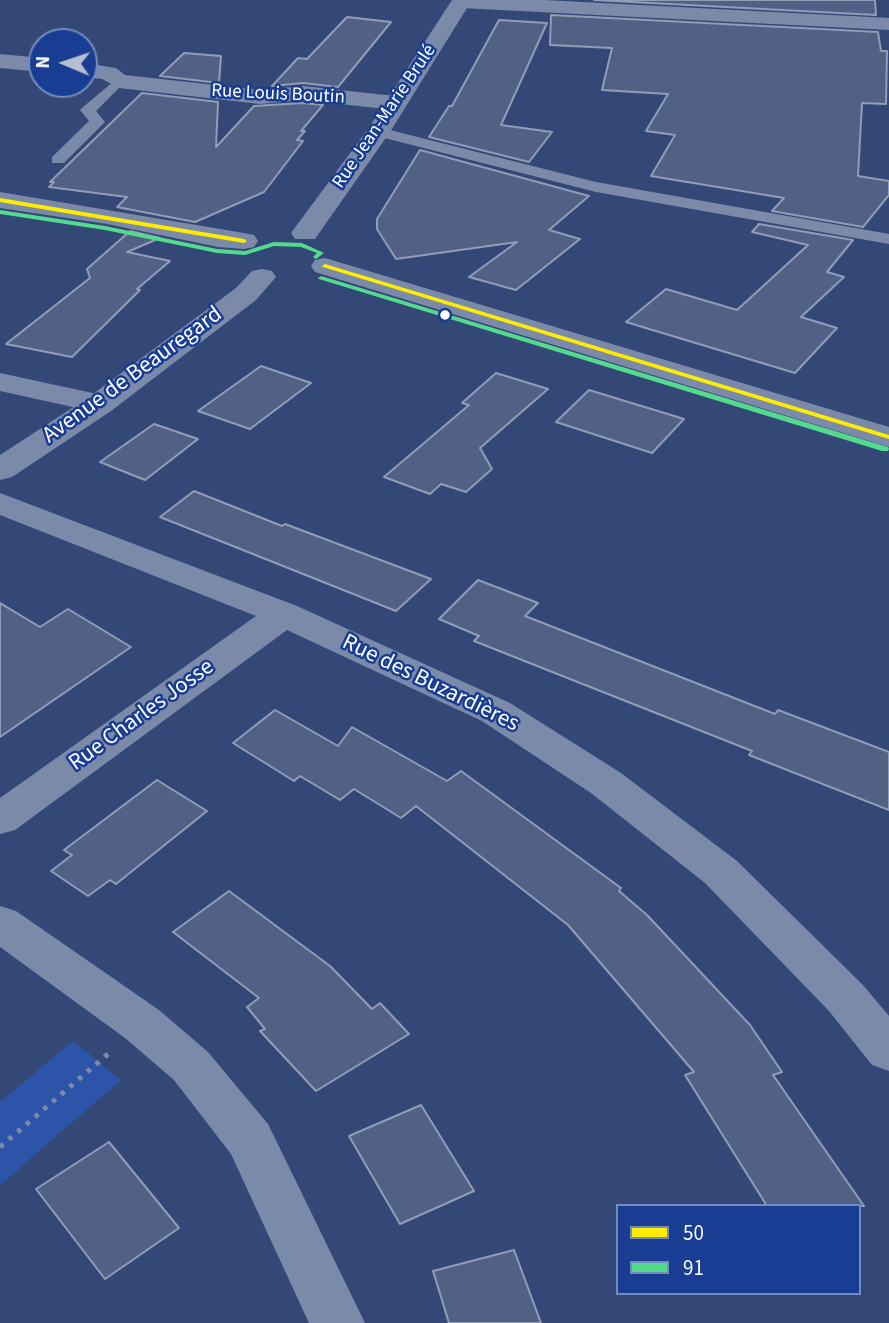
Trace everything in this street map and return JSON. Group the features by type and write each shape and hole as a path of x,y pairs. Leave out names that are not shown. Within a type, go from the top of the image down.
{"street":[{"path":"462,1 889,24"},
{"name":"Rue Jean-Marie Brulé","path":"305,233 378,132 462,1"},
{"path":"0,61 28,64"},
{"name":"Rue Louis Boutin","path":"98,72 108,73 119,81 260,97 303,93 395,103"},
{"path":"0,200 244,241"},
{"path":"272,232 305,233 329,243 334,251 332,259 325,266 282,277 238,268 233,261 236,247 244,241 272,232"},
{"path":"325,266 889,438"},
{"name":"Avenue de Beauregard","path":"0,470 100,404 246,294 282,277"},
{"path":"0,382 100,404"},
{"name":"Rue des Buzardières","path":"0,503 284,614 496,712 606,783 721,872 846,998 889,1051"},
{"name":"Rue Charles Josse","path":"0,819 284,614"},
{"path":"0,923 142,1024 191,1066 250,1140 337,1323"}],"lane":[{"path":"58,160 97,122 88,110 119,81"},
{"path":"378,132 596,187 889,239"}],"path":[{"path":"0,1147 142,1024"}],"shaded area":[{"path":"73,1041 121,1080 0,1185 0,1102"}],"building":[{"path":"594,0 875,0 876,15"},
{"path":"551,15 878,32 881,51 887,51 886,104 862,103 858,176 889,181 889,195 863,227 772,211 784,198 651,176 675,135 646,131 668,94 602,90 612,48 550,45"},
{"path":"347,17 391,22 338,87 303,83 272,86 298,58 307,59"},
{"path":"499,20 547,23 501,125 552,132 529,162 429,137 449,106 452,106"},
{"path":"184,53 221,56 219,83 160,76"},
{"path":"142,93 218,102 216,147 254,106 303,103 323,105 301,131 305,131 297,140 303,141 264,192 195,222 117,207 127,197 49,187 54,182 50,182"},
{"path":"420,150 589,196 549,230 580,239 516,290 469,277 517,242 396,259 377,229 377,219"},
{"path":"759,224 853,240 827,272 844,277 801,317 837,328 795,373 626,322 666,289 737,310 808,245 752,232"},
{"path":"130,231 160,238 127,252 170,261 137,289 140,290 72,357 6,344 90,278 87,269"},
{"path":"261,366 311,383 250,429 198,411"},
{"path":"496,373 548,389 480,448 492,469 466,492 441,484 430,494 384,477 469,405 462,403"},
{"path":"589,390 684,419 652,453 556,422"},
{"path":"154,424 198,439 145,480 100,462"},
{"path":"194,491 282,526 285,524 431,579 396,611 160,517"},
{"path":"478,580 538,603 525,616 775,714 778,710 889,752 889,810 749,755 752,751 474,641 479,636 439,619"},
{"path":"0,603 40,627 68,609 131,647 0,737"},
{"path":"275,710 338,746 352,727 447,781 461,771 621,888 619,891 647,915 750,1025 782,1072 773,1075 864,1206 766,1204 685,1075 694,1072 568,925 416,806 401,818 354,789 340,800 300,776 294,781 233,743"},
{"path":"157,780 207,811 116,884 110,880 88,896 51,871 72,855 64,850"},
{"path":"229,891 330,966 372,1009 380,1003 409,1034 316,1091 260,1031 265,1029 247,1007 259,998 173,932"},
{"path":"421,1105 474,1191 400,1224 349,1136"},
{"path":"109,1142 179,1228 105,1279 36,1189"},
{"path":"514,1250 541,1323 449,1323 433,1271"}],"transit line":[{"name":"50","path":"0,200 244,241"},
{"name":"91","path":"0,212 105,228 217,251 245,253 274,244 302,245 321,253 316,257"},
{"name":"50","path":"325,266 889,437"},
{"name":"91","path":"321,278 885,449"}]}
